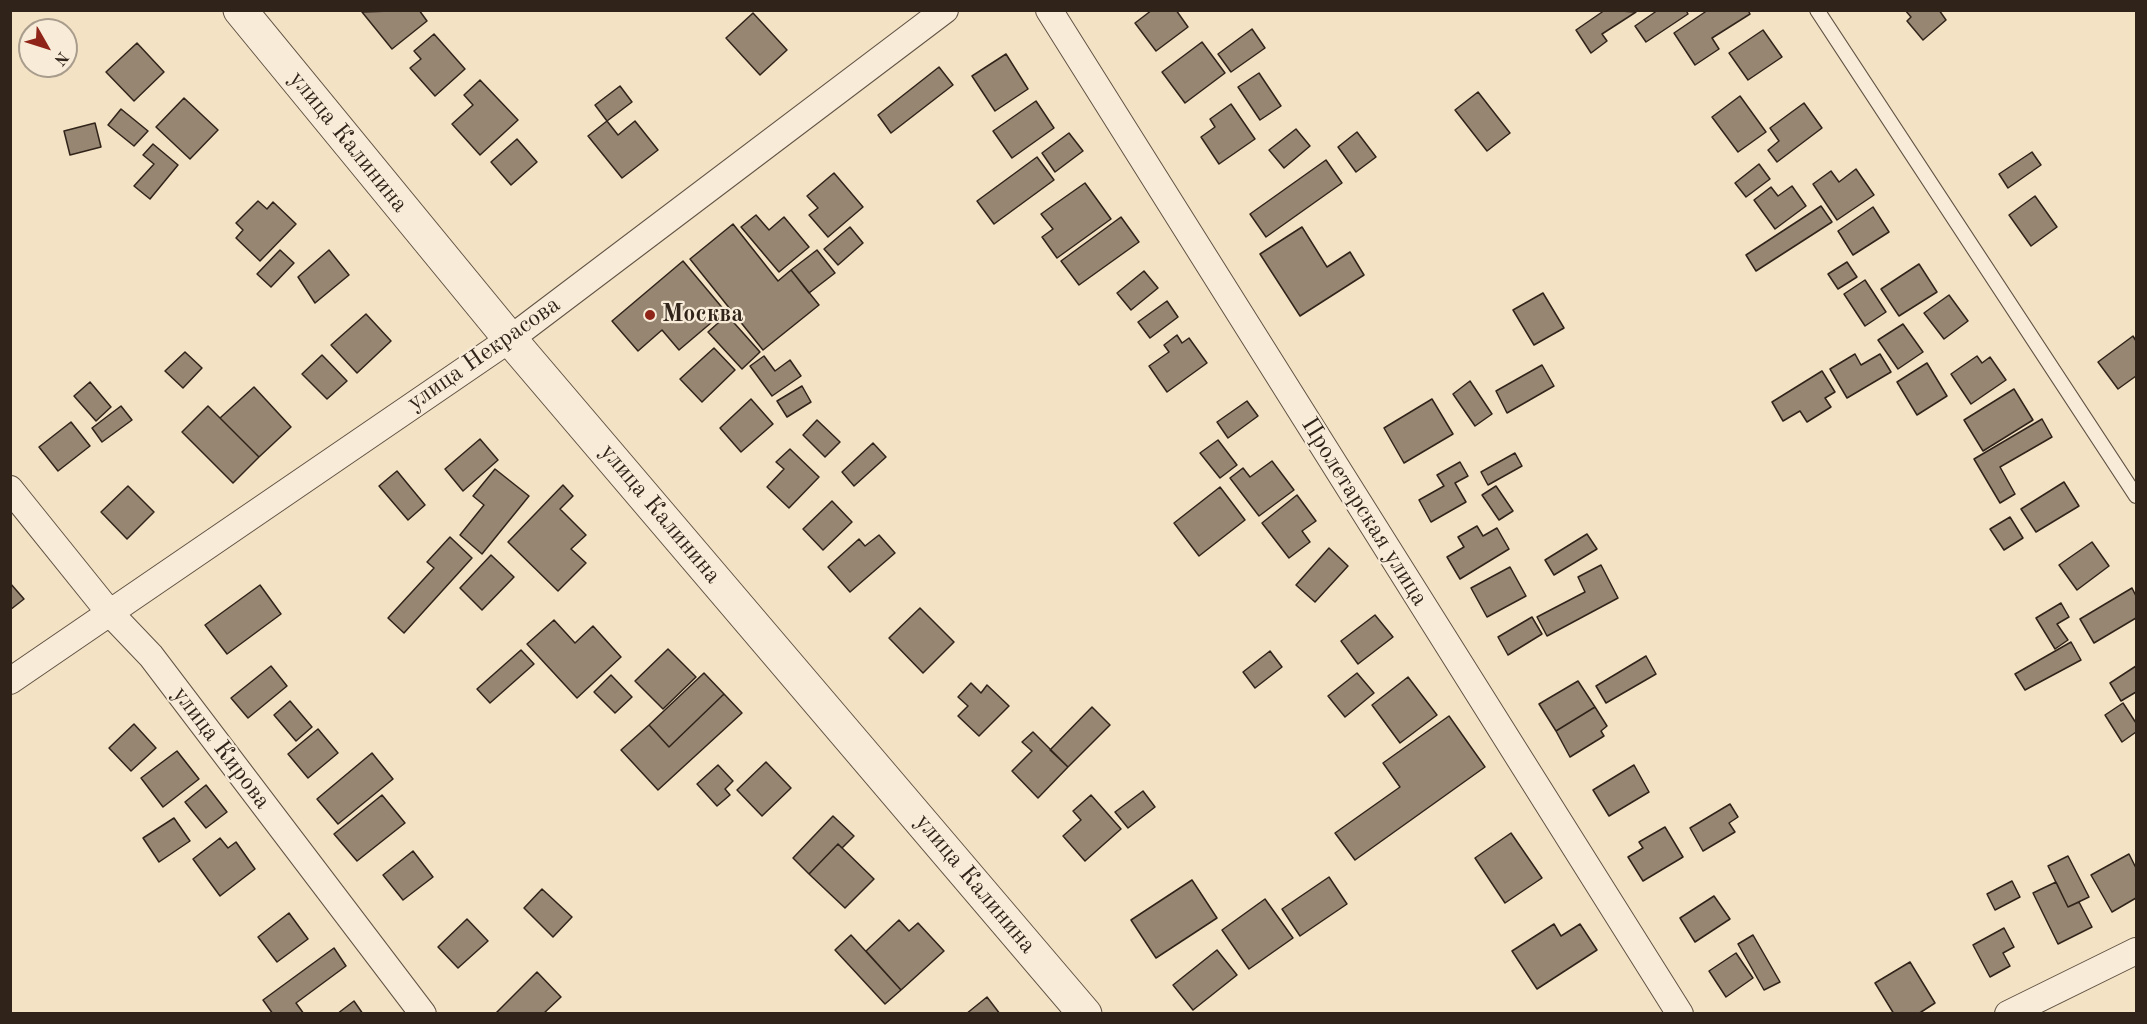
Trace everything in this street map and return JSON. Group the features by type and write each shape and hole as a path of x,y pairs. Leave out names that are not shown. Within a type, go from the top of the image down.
{"street":[{"name":"улица Калинина","path":"240,10 510,339 1085,1014"},
{"name":"улица Некрасова","path":"10,681 510,339 945,10"},
{"name":"Пролетарская улица","path":"1049,10 1680,1014"},
{"name":"улица Кирова","path":"10,489 109,612 151,656 423,1014"},
{"path":"2008,1014 2136,951"}],"lane":[{"path":"1817,10 2136,496"}],"building":[{"path":"419,10 427,21 392,49 362,12"},
{"path":"1152,10 1176,10 1188,27 1156,51 1135,23"},
{"path":"1605,10 1636,12 1602,34 1607,41 1591,53 1576,30"},
{"path":"1658,10 1686,10 1688,14 1646,42 1635,26"},
{"path":"1708,10 1748,10 1750,14 1712,38 1719,49 1695,65 1674,33"},
{"path":"1905,10 1939,10 1946,20 1923,40 1907,21 1911,17"},
{"path":"753,13 787,50 760,75 726,38"},
{"path":"1252,29 1265,48 1231,72 1218,54"},
{"path":"1763,30 1782,57 1748,80 1729,53"},
{"path":"434,34 465,69 435,96 410,68 421,59 414,51"},
{"path":"1202,42 1225,73 1185,103 1162,72"},
{"path":"137,43 164,72 134,101 106,72"},
{"path":"1006,54 1028,89 995,111 972,76"},
{"path":"939,67 953,85 891,133 878,115"},
{"path":"1259,73 1281,106 1260,120 1238,87"},
{"path":"480,80 518,120 480,155 452,124 473,105 464,95"},
{"path":"620,86 632,102 607,121 595,105"},
{"path":"1478,92 1510,133 1487,151 1455,110"},
{"path":"1740,96 1766,132 1738,152 1712,117"},
{"path":"184,98 218,130 190,159 156,127"},
{"path":"1036,101 1054,128 1012,158 993,131"},
{"path":"1804,103 1822,128 1777,162 1768,150 1779,141 1770,128"},
{"path":"1231,104 1255,139 1219,164 1201,137 1215,127 1210,119"},
{"path":"121,109 148,131 134,146 108,125"},
{"path":"607,121 618,135 635,121 658,150 622,178 588,136"},
{"path":"95,123 101,147 70,155 64,131"},
{"path":"1296,129 1310,146 1284,168 1269,150"},
{"path":"1357,132 1376,157 1356,172 1338,147"},
{"path":"1069,133 1083,151 1055,172 1042,153"},
{"path":"517,139 537,162 511,185 491,162"},
{"path":"153,144 178,165 150,199 134,186 154,164 143,155"},
{"path":"2032,152 2041,165 2008,188 1999,174"},
{"path":"1037,157 1054,180 994,224 977,201"},
{"path":"1326,160 1342,183 1266,237 1250,214"},
{"path":"1759,164 1770,179 1746,197 1735,183"},
{"path":"1856,169 1874,195 1837,220 1813,184 1831,171 1839,182"},
{"path":"834,173 863,207 828,237 809,215 818,208 807,196"},
{"path":"1085,183 1111,219 1057,258 1042,237 1053,229 1041,214"},
{"path":"1792,186 1806,206 1775,229 1754,200 1771,187 1778,196"},
{"path":"2035,196 2057,227 2031,246 2009,215"},
{"path":"258,201 267,209 273,202 296,224 260,261 236,238 243,230 236,223"},
{"path":"1821,206 1832,222 1756,271 1746,255"},
{"path":"1873,207 1889,232 1853,255 1838,231"},
{"path":"756,215 769,230 784,217 809,247 779,272 741,227"},
{"path":"1121,217 1139,242 1079,285 1061,261"},
{"path":"733,224 778,281 791,270 819,305 763,350 690,259"},
{"path":"850,227 863,243 838,265 824,249"},
{"path":"1302,227 1327,267 1350,252 1364,275 1300,316 1260,254"},
{"path":"280,250 294,263 271,287 257,274"},
{"path":"329,250 349,275 315,303 298,277"},
{"path":"817,250 835,273 809,293 791,270"},
{"path":"683,261 725,311 679,350 662,330 638,351 612,321"},
{"path":"1847,262 1857,277 1838,289 1828,274"},
{"path":"1919,264 1937,292 1899,316 1881,289"},
{"path":"1144,271 1158,288 1131,310 1117,293"},
{"path":"1865,280 1886,312 1865,326 1844,294"},
{"path":"1543,293 1564,328 1534,345 1513,310"},
{"path":"1949,295 1968,321 1944,339 1924,313"},
{"path":"1167,301 1178,317 1150,338 1138,322"},
{"path":"366,314 391,341 357,373 331,345"},
{"path":"727,315 760,352 742,369 708,332"},
{"path":"1903,324 1923,352 1898,369 1878,340"},
{"path":"1177,335 1182,343 1189,338 1207,363 1167,392 1149,366 1169,352 1164,345"},
{"path":"2133,336 2136,341 2136,376 2118,389 2098,362"},
{"path":"714,348 735,370 702,402 680,379"},
{"path":"185,352 202,368 183,388 165,371"},
{"path":"1855,354 1861,365 1880,354 1891,372 1847,398 1830,369"},
{"path":"322,355 347,381 327,399 302,374"},
{"path":"764,356 775,371 790,360 801,376 772,396 750,366"},
{"path":"1977,356 1982,363 1990,357 2006,380 1971,404 1951,374"},
{"path":"1927,363 1947,396 1917,415 1897,382"},
{"path":"1542,365 1554,386 1507,413 1496,391"},
{"path":"1822,371 1835,392 1825,398 1831,407 1807,422 1800,411 1783,421 1772,402"},
{"path":"1470,381 1492,414 1475,426 1453,394"},
{"path":"90,382 111,407 96,421 74,396"},
{"path":"802,386 811,402 787,417 777,401"},
{"path":"254,387 291,427 259,457 220,418"},
{"path":"2014,389 2033,420 1983,451 1964,420"},
{"path":"751,399 773,424 741,452 720,428"},
{"path":"1432,399 1453,434 1404,463 1384,428"},
{"path":"1247,401 1258,416 1228,438 1217,422"},
{"path":"121,406 132,420 102,442 92,428"},
{"path":"208,406 259,457 233,483 182,432"},
{"path":"2042,419 2052,437 2000,467 2015,494 2000,503 1974,459"},
{"path":"817,420 840,442 825,457 803,435"},
{"path":"71,422 90,446 58,471 39,447"},
{"path":"480,439 498,460 463,491 445,469"},
{"path":"1218,440 1237,465 1220,478 1200,453"},
{"path":"873,443 886,457 854,486 842,472"},
{"path":"790,449 819,477 789,508 767,487 784,469 776,462"},
{"path":"1515,453 1522,466 1488,485 1481,472"},
{"path":"1272,461 1294,490 1259,516 1230,478 1243,468 1250,477"},
{"path":"1460,462 1468,476 1455,483 1466,502 1431,522 1419,500 1444,486 1437,475"},
{"path":"495,469 529,496 482,554 460,535 484,505 473,496"},
{"path":"397,471 425,505 408,520 379,486"},
{"path":"2064,482 2079,506 2036,532 2021,509"},
{"path":"563,485 573,496 560,509 586,535 571,549 586,563 558,591 508,542"},
{"path":"128,486 154,512 127,539 101,512"},
{"path":"1496,486 1513,511 1499,520 1482,495"},
{"path":"1220,487 1245,520 1199,556 1174,523"},
{"path":"1297,495 1316,521 1302,531 1310,542 1289,558 1262,523"},
{"path":"832,501 852,522 823,550 803,529"},
{"path":"2010,517 2023,538 2004,550 1990,529"},
{"path":"1477,526 1483,536 1497,528 1509,549 1460,579 1447,557 1464,547 1458,537"},
{"path":"1587,534 1597,549 1554,575 1545,560"},
{"path":"879,535 895,553 850,592 828,567 859,539 865,546"},
{"path":"450,537 472,558 404,633 388,618 434,568 427,562"},
{"path":"2092,542 2109,566 2077,590 2059,565"},
{"path":"1329,548 1348,566 1315,602 1296,585"},
{"path":"491,555 514,577 482,610 460,588"},
{"path":"1601,565 1618,598 1547,636 1537,617 1585,592 1578,577"},
{"path":"1510,567 1526,596 1487,617 1471,588"},
{"path":"10,583 24,599 10,610"},
{"path":"260,585 281,614 227,654 205,625"},
{"path":"2132,588 2136,596 2136,618 2094,643 2080,619"},
{"path":"2061,603 2069,617 2057,624 2068,640 2055,649 2036,618"},
{"path":"920,608 954,642 923,673 889,638"},
{"path":"1375,615 1393,637 1358,664 1341,641"},
{"path":"1532,617 1542,634 1508,655 1498,637"},
{"path":"554,620 575,643 593,626 621,657 577,698 527,644"},
{"path":"2071,642 2081,660 2025,690 2015,674"},
{"path":"668,649 696,677 663,709 635,681"},
{"path":"521,650 534,664 490,703 477,689"},
{"path":"1270,651 1282,667 1255,688 1243,672"},
{"path":"1646,656 1656,674 1606,703 1596,686"},
{"path":"271,666 287,686 248,718 231,698"},
{"path":"2136,666 2136,692 2121,701 2110,683"},
{"path":"704,673 724,694 669,747 649,725"},
{"path":"1357,673 1374,693 1345,717 1328,696"},
{"path":"611,675 632,697 615,713 594,692"},
{"path":"1408,677 1437,715 1400,743 1372,705"},
{"path":"1578,681 1595,707 1556,731 1539,704"},
{"path":"971,683 981,693 987,685 1009,706 979,736 958,716 968,706 958,697"},
{"path":"724,694 742,713 658,790 621,750 649,725 669,747"},
{"path":"290,701 312,727 296,741 274,715"},
{"path":"2123,703 2136,723 2136,732 2122,742 2105,715"},
{"path":"1092,707 1110,725 1068,767 1050,750"},
{"path":"1595,707 1607,726 1601,731 1604,736 1570,757 1556,731"},
{"path":"1449,716 1485,767 1355,860 1335,833 1400,787 1383,763"},
{"path":"134,724 156,748 131,771 109,748"},
{"path":"318,729 338,753 308,778 288,754"},
{"path":"1033,732 1068,767 1038,798 1012,771 1032,751 1022,742"},
{"path":"177,751 199,779 163,807 141,778"},
{"path":"372,753 393,779 338,824 317,799"},
{"path":"766,762 791,788 762,816 737,790"},
{"path":"718,765 733,781 725,789 730,795 717,806 697,784"},
{"path":"1634,765 1649,792 1609,816 1593,790"},
{"path":"206,785 227,812 206,828 185,802"},
{"path":"1143,791 1155,807 1128,828 1115,812"},
{"path":"382,795 405,823 357,861 334,834"},
{"path":"1091,795 1121,829 1085,861 1063,836 1081,820 1073,811"},
{"path":"1730,804 1738,817 1729,823 1735,832 1703,851 1690,828"},
{"path":"833,816 854,836 842,848 838,844 809,874 793,858"},
{"path":"174,818 190,841 159,862 143,838"},
{"path":"1665,827 1683,857 1643,881 1628,857 1643,848 1639,842"},
{"path":"1511,833 1542,878 1505,903 1475,858"},
{"path":"220,838 228,848 236,842 255,869 220,896 193,859"},
{"path":"838,844 874,879 845,908 809,874"},
{"path":"413,851 433,877 403,900 383,875"},
{"path":"2129,854 2136,868 2136,898 2112,912 2091,875"},
{"path":"2068,856 2089,897 2068,907 2048,866"},
{"path":"1329,877 1347,904 1300,936 1282,909"},
{"path":"1192,880 1217,918 1156,958 1131,920"},
{"path":"2012,881 2020,897 1995,910 1987,894"},
{"path":"2056,882 2068,907 2079,902 2092,927 2058,944 2033,893"},
{"path":"542,889 572,917 553,937 524,908"},
{"path":"1714,896 1730,919 1695,942 1680,918"},
{"path":"1265,899 1293,938 1249,969 1222,930"},
{"path":"289,913 308,939 277,962 258,937"},
{"path":"467,919 488,941 458,968 438,947"},
{"path":"899,920 909,931 918,923 944,951 901,990 866,951"},
{"path":"1554,924 1561,936 1580,924 1597,950 1537,989 1512,951"},
{"path":"2004,928 2014,947 2003,953 2010,966 1990,977 1973,945"},
{"path":"851,935 901,990 885,1004 835,950"},
{"path":"1753,935 1780,982 1764,990 1738,944"},
{"path":"334,948 346,966 296,1003 304,1014 273,1014 263,1000"},
{"path":"1217,950 1237,975 1193,1010 1173,985"},
{"path":"1736,953 1753,978 1726,997 1709,971"},
{"path":"1910,962 1935,1003 1918,1014 1894,1014 1875,983"},
{"path":"537,972 561,997 543,1014 495,1014"},
{"path":"987,997 1000,1014 966,1014"},
{"path":"354,1001 363,1014 337,1014"}],"place":[{"name":"Москва","path":"650,315"}]}
